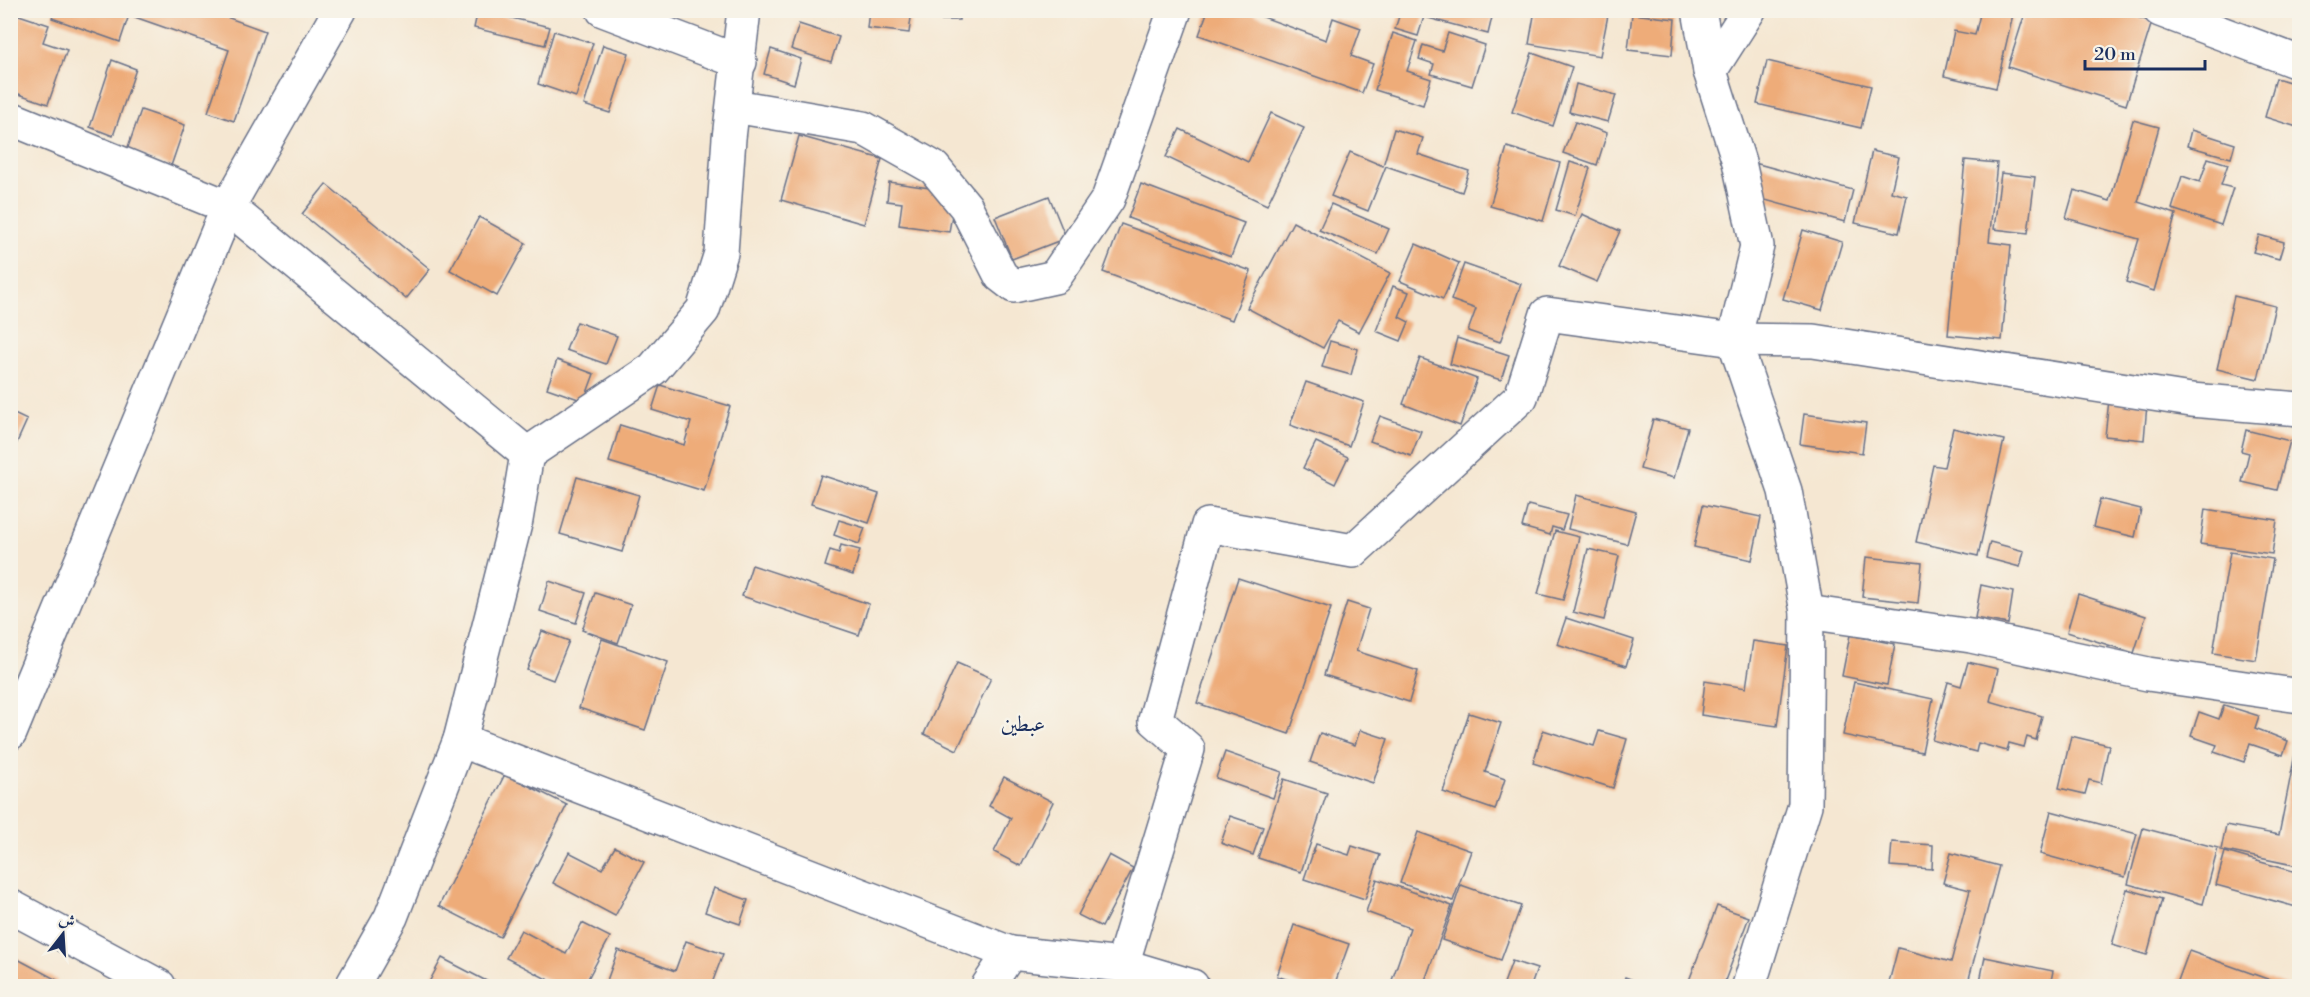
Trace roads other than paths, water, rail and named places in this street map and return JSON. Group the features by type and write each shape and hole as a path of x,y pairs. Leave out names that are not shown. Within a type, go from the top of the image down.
{"street":[{"path":"10,733 228,207 340,10"},
{"path":"603,10 740,62"},
{"path":"352,987 391,917 460,740 516,520 527,454 653,369 703,310 721,253 729,138 740,62 744,10"},
{"path":"1699,10 1710,71 1739,162 1757,246 1734,340 1785,492 1807,612 1805,805 1753,986"},
{"path":"1710,71 1749,10"},
{"path":"2160,10 2300,63"},
{"path":"734,106 863,128 934,168 966,207 1001,276 1014,286 1055,277 1108,199 1165,14"},
{"path":"10,118 228,207 527,454"},
{"path":"1122,965 1188,749 1155,720 1208,525 1353,551 1521,397 1547,314 1734,340 1813,341 2191,400 2300,409"},
{"path":"1807,612 1971,636 2148,674 2300,696"},
{"path":"460,740 1010,953 1122,965 1192,987"},
{"path":"10,906 159,987"},
{"path":"988,987 1010,953"}],"district":[{"name":"عبطين","path":"1023,723"}]}
